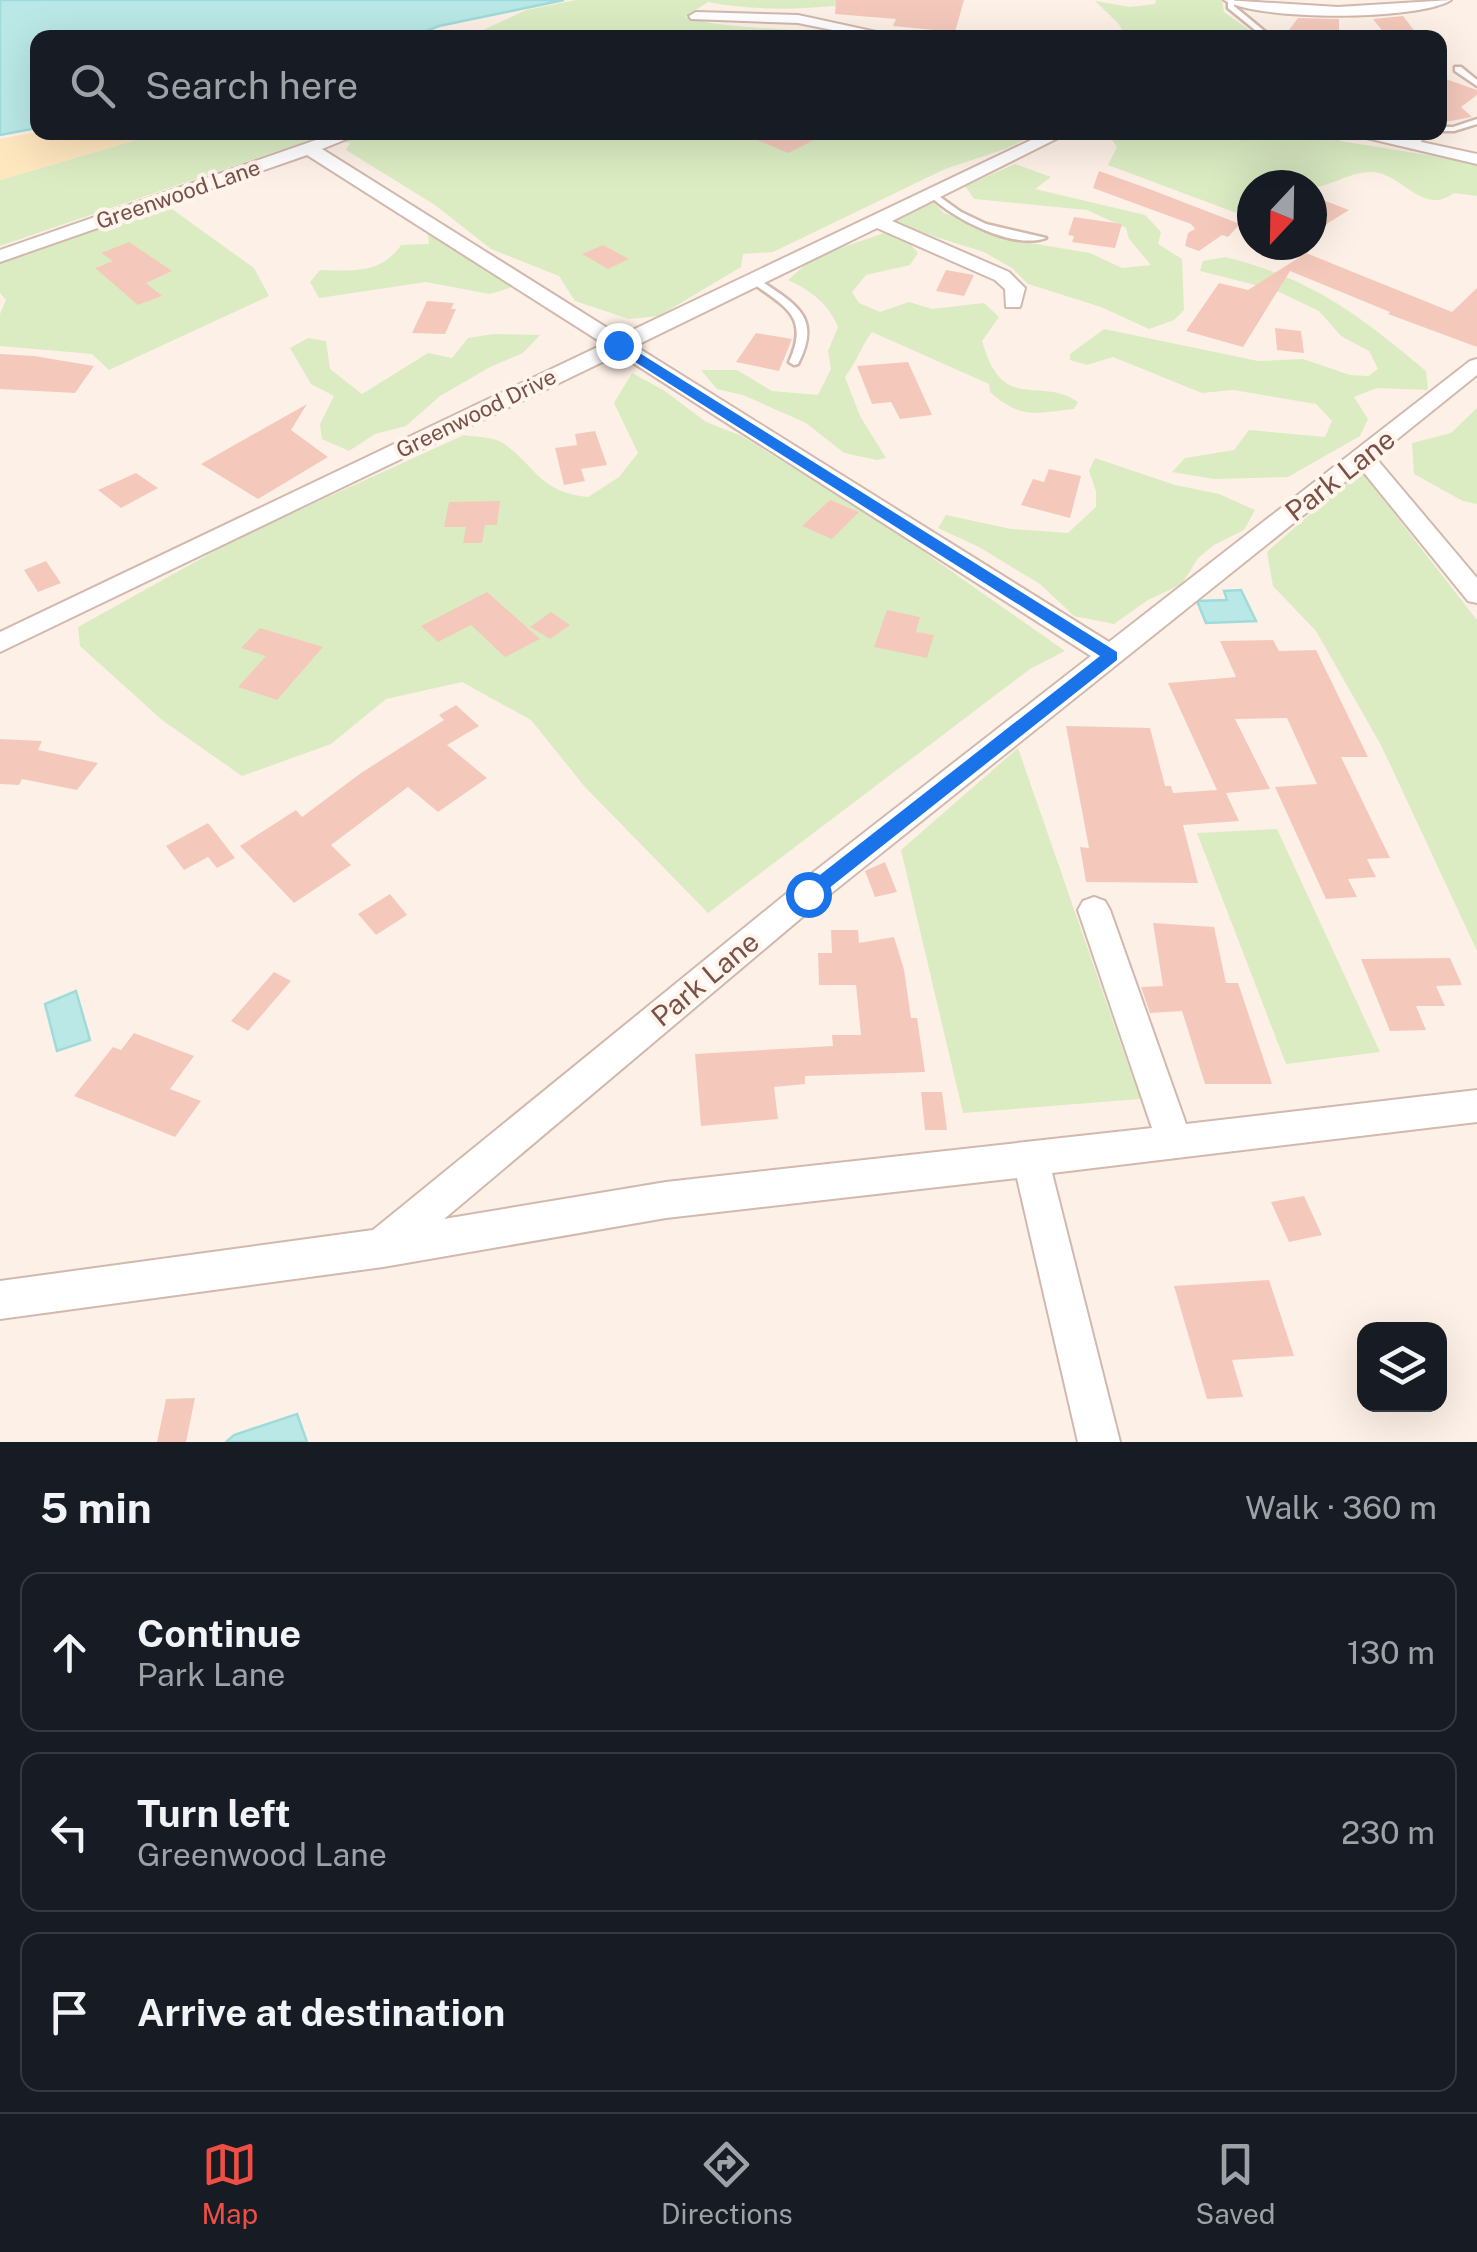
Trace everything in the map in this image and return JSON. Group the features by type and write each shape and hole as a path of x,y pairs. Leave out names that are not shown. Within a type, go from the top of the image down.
{"street":[{"path":"1231,0 1368,10 1420,7 1444,0"},
{"path":"696,16 798,19 855,30"},
{"name":"Greenwood Lane","path":"0,256 334,140"},
{"name":"Greenwood Drive","path":"0,644 1045,140"},
{"path":"1422,140 1477,159"},
{"path":"310,149 1111,656"},
{"path":"877,221 1002,276 1015,288 1013,303"},
{"name":"Park Lane","path":"381,1248 808,894 1477,366"},
{"path":"1363,457 1477,595"},
{"path":"1094,910 1175,1142"},
{"path":"0,1300 381,1248 666,1200 1477,1106"},
{"path":"1031,1159 1099,1442"}],"lane":[{"path":"1231,0 1230,8 1258,30"},
{"path":"1458,69 1477,84"},
{"path":"1447,127 1477,121"},
{"path":"933,194 974,225 1001,234 1041,238"},
{"path":"754,280 790,307 804,324 805,341 794,362"}],"green space":[{"path":"576,0 879,0 794,8 708,2 685,17 724,25 791,30 483,30 526,10"},
{"path":"1156,0 1222,0 1224,12 1249,30 1122,30 1095,1 1130,7 1155,4"},
{"path":"136,140 309,140 0,246 0,180"},
{"path":"329,140 1024,140 945,169 773,252 743,254 741,267 659,316 629,319 575,301 559,276 491,249 435,205 346,150 350,143"},
{"path":"1112,140 1340,140 1477,163 1477,196 1454,193 1432,200 1371,172 1327,184 1327,170 1237,170 1237,213 1108,165 1117,147"},
{"path":"1015,164 1051,177 1035,189 1145,215 1161,232 1158,244 1182,259 1184,310 1174,320 1149,329 1101,307 1028,284 1012,268 984,252 891,223 912,207 932,201 944,213 1012,240 1090,253 1122,268 1151,265 1129,239 1126,228 1087,210 974,199 965,186"},
{"path":"165,204 254,268 269,296 109,370 92,354 0,346 0,314 6,300 0,293 0,258"},
{"path":"884,233 911,245 918,253 910,265 866,275 852,292 859,303 880,312 909,302 932,309 984,303 999,317 982,341 1000,378 1011,386 1063,395 1078,402 1074,409 1020,411 990,392 989,384 872,332 845,377 860,416 886,458 877,460 844,453 806,423 743,395 717,389 701,370 737,370 772,391 818,395 831,369 828,351 838,327 818,299 788,280 814,257"},
{"path":"428,234 512,287 490,294 426,282 319,298 310,282 320,270 375,266 401,245 429,244"},
{"path":"1225,257 1284,276 1356,316 1426,371 1428,390 1377,388 1354,397 1368,419 1360,436 1288,477 1214,479 1172,472 1185,458 1234,450 1249,430 1325,437 1332,421 1316,404 1233,390 1202,393 1113,357 1087,365 1070,360 1070,354 1104,329 1258,361 1303,359 1350,375 1368,376 1378,369 1369,351 1341,336 1319,311 1275,290 1200,271 1203,261"},
{"path":"540,335 523,353 440,396 406,426 375,434 349,451 322,439 320,424 334,396 311,384 290,348 308,338 326,341 330,369 362,394 428,353 452,358 468,338"},
{"path":"632,373 665,391 706,422 742,436 887,526 1065,651 1030,669 708,913 585,787 531,720 462,682 386,699 331,744 242,776 162,720 80,646 78,627 240,537 464,435 499,441 549,484 588,497 619,477 638,453 614,403"},
{"path":"1477,408 1477,504 1463,501 1414,474 1412,443 1451,433"},
{"path":"1095,458 1175,485 1219,494 1255,510 1244,530 1198,558 1182,584 1148,600 1114,624 1074,616 1040,584 979,547 938,528 946,515 1011,529 1068,533 1096,507 1096,491 1089,471"},
{"path":"1360,470 1477,620 1477,951 1382,747 1316,631 1273,586 1267,552"},
{"path":"1018,748 1140,1099 963,1113 901,850"},
{"path":"1277,829 1380,1052 1286,1064 1197,833"}],"sand":[{"path":"30,133 30,140 136,140 0,180 0,139"}],"water":[{"path":"0,0 564,0 429,30 30,30 30,129 0,135"},
{"path":"1241,590 1256,621 1206,623 1197,601 1227,600 1224,591"},
{"path":"76,991 90,1040 57,1051 45,1004"},
{"path":"297,1414 307,1442 226,1442 234,1435"}],"building":[{"path":"836,0 964,0 956,30 893,26 896,19 835,14"},
{"path":"1403,16 1414,30 1382,30 1373,19"},
{"path":"1298,18 1339,19 1339,30 1289,30"},
{"path":"1447,79 1477,90 1477,95 1461,107 1472,117 1447,122"},
{"path":"757,140 814,140 788,153"},
{"path":"1099,171 1237,223 1237,227 1228,237 1222,235 1199,251 1185,246 1188,233 1195,229 1191,224 1093,188"},
{"path":"1327,202 1349,210 1327,224"},
{"path":"1074,217 1122,224 1115,248 1072,242 1074,236 1068,235"},
{"path":"129,242 172,271 146,283 162,296 138,305 95,268 113,261 101,253"},
{"path":"603,245 629,259 608,269 582,254"},
{"path":"1295,260 1323,260 1452,312 1477,288 1477,347 1290,271 1243,347 1186,331 1219,283 1248,290"},
{"path":"946,270 974,275 964,296 936,291"},
{"path":"427,301 454,303 451,309 456,309 445,334 412,333"},
{"path":"1275,328 1301,331 1304,353 1277,350"},
{"path":"756,333 792,339 779,371 736,362"},
{"path":"0,354 94,366 75,393 0,389"},
{"path":"908,362 932,415 900,419 891,402 872,404 857,366"},
{"path":"307,404 291,430 328,457 258,499 201,464"},
{"path":"595,431 607,465 581,469 585,481 564,485 555,448 577,445 575,434"},
{"path":"1049,469 1081,476 1070,518 1021,505 1033,479 1044,482"},
{"path":"136,473 158,488 121,508 98,490"},
{"path":"830,500 859,512 832,539 802,526"},
{"path":"500,501 497,525 485,525 482,543 463,543 466,527 444,527 449,502"},
{"path":"46,561 61,583 38,592 24,570"},
{"path":"487,592 540,639 505,657 471,625 438,642 421,626"},
{"path":"887,610 920,617 916,632 934,635 927,658 874,647"},
{"path":"551,612 570,625 550,639 530,627"},
{"path":"260,628 323,647 277,700 238,687 266,656 241,648"},
{"path":"1273,640 1279,651 1316,650 1368,757 1341,757 1390,858 1367,859 1376,877 1348,879 1357,897 1326,899 1275,787 1317,784 1287,718 1235,719 1270,789 1226,793 1239,821 1183,825 1198,883 1086,882 1080,847 1089,848 1066,726 1150,728 1165,786 1171,786 1173,793 1217,790 1168,683 1236,677 1220,641"},
{"path":"456,705 479,726 447,745 487,778 438,812 408,787 331,845 351,865 294,903 240,846 296,810 302,817 361,773 444,720 439,715"},
{"path":"0,739 42,741 38,750 98,763 77,790 22,779 19,785 0,784"},
{"path":"208,823 235,858 217,868 208,857 184,870 166,846"},
{"path":"885,862 897,892 875,897 865,871"},
{"path":"390,894 407,915 376,935 358,914"},
{"path":"1153,923 1214,927 1226,983 1238,983 1272,1084 1205,1084 1182,1011 1150,1013 1141,987 1163,986"},
{"path":"831,930 858,930 859,943 894,937 904,970 911,1018 917,1018 925,1072 805,1076 805,1084 774,1087 778,1119 701,1126 695,1054 833,1046 832,1035 861,1035 856,985 819,985 818,953 832,953"},
{"path":"1450,958 1462,985 1436,986 1445,1006 1416,1006 1426,1030 1390,1031 1361,959"},
{"path":"274,972 291,981 248,1031 231,1021"},
{"path":"134,1033 194,1056 170,1089 201,1101 175,1137 74,1096 113,1047 121,1050"},
{"path":"921,1092 942,1092 947,1130 925,1130"},
{"path":"1304,1196 1322,1235 1289,1242 1271,1202"},
{"path":"1269,1280 1294,1356 1232,1360 1243,1397 1207,1399 1174,1286"},
{"path":"195,1398 186,1442 157,1442 166,1399"}],"route":[{"path":"618,345 1111,656 808,894"}]}
